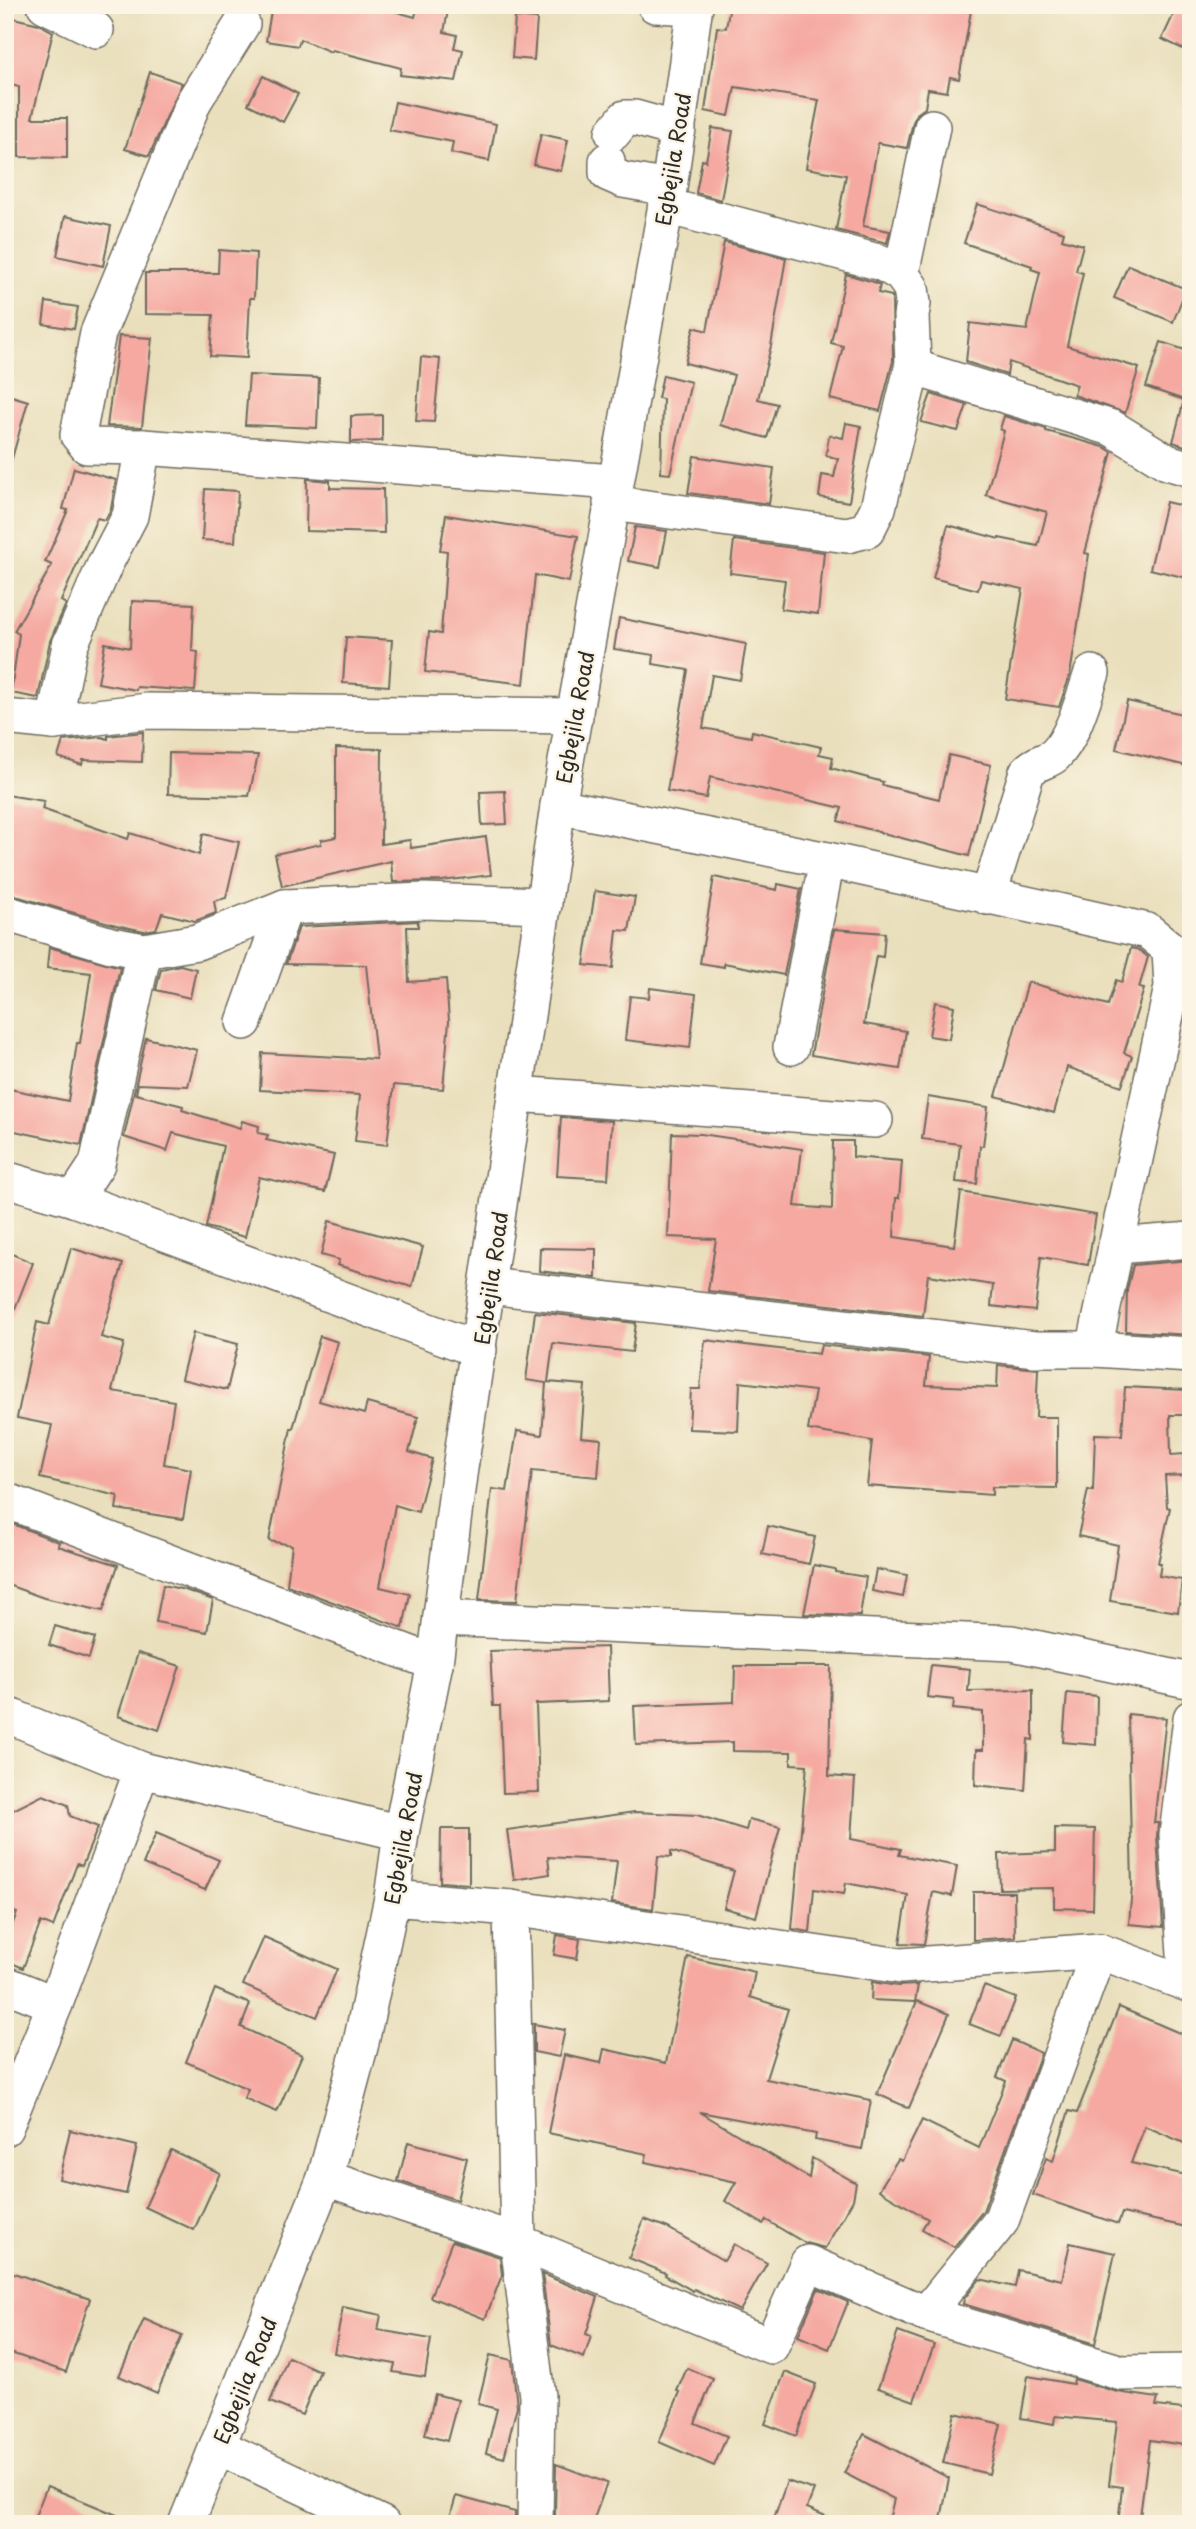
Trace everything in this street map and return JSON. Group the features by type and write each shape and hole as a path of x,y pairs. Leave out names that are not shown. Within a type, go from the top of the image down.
{"street":[{"path":"45,5 96,30"},
{"path":"655,5 695,6"},
{"name":"Egbejila Road","path":"187,2524 216,2446 326,2178 360,2047 392,1898 401,1833 435,1663 459,1475 558,806 667,197 695,6"},
{"path":"242,24 194,100 98,333 78,435 87,446 143,447 613,493 847,535 867,530 878,508 913,364 911,288 901,274 882,263 667,197 607,173 610,147 625,118 635,118 678,130"},
{"path":"901,274 932,127"},
{"path":"913,364 925,371 1112,428 1167,462 1191,469"},
{"path":"54,722 70,645 105,564 130,516 143,447"},
{"path":"988,897 1027,772 1036,763 1055,755 1073,726 1092,673"},
{"path":"5,717 54,722 148,710 575,716"},
{"path":"558,806 827,860 1148,931 1170,949 1172,988 1094,1349"},
{"path":"791,1047 827,860"},
{"path":"5,913 111,945 144,951 197,942 285,907 423,901 544,905"},
{"path":"244,1022 285,907"},
{"path":"74,1199 97,1164 144,951"},
{"path":"516,1094 875,1120"},
{"path":"5,1180 74,1199 479,1350"},
{"path":"1116,1245 1191,1240"},
{"path":"489,1286 1021,1347 1191,1355"},
{"path":"5,1500 435,1663"},
{"path":"441,1618 1012,1643 1191,1681"},
{"path":"5,1714 142,1770 401,1833"},
{"path":"392,1898 511,1909 901,1966 1099,1951 1189,1984 1177,1835 1191,1718"},
{"path":"5,2128 55,2004 142,1770"},
{"path":"511,1909 518,2242 537,2396 535,2524"},
{"path":"926,2314 1001,2221 1099,1951"},
{"path":"5,1984 55,2004"},
{"path":"326,2178 518,2242 771,2346 808,2263 926,2314 1122,2373 1191,2372"},
{"path":"216,2446 382,2524"}],"building":[{"path":"272,5 372,5 415,17 418,5 449,5 444,32 457,35 454,48 463,50 456,81 400,75 401,68 332,50 331,52 300,39 298,46 266,41"},
{"path":"730,5 972,5 959,79 950,77 947,92 928,89 925,108 917,114 913,122 907,148 878,143 863,226 890,231 887,243 836,230 846,175 806,168 819,100 735,87 729,116 705,111 717,27 726,28"},
{"path":"1178,5 1191,5 1191,53 1162,39"},
{"path":"5,16 39,24 53,32 32,118 67,118 67,158 19,157 19,87 5,83"},
{"path":"515,17 537,19 534,60 512,58"},
{"path":"150,72 182,83 149,156 125,149"},
{"path":"263,76 298,94 283,122 248,104"},
{"path":"395,102 496,124 489,161 451,153 453,142 389,130"},
{"path":"712,128 733,131 721,200 696,193"},
{"path":"541,134 568,140 561,171 534,165"},
{"path":"977,204 1064,232 1062,239 1083,245 1076,271 1083,273 1067,346 1139,368 1125,413 1074,395 1077,385 1009,362 1007,375 966,362 970,323 1027,330 1040,272 1031,269 1032,266 964,243"},
{"path":"65,216 111,226 103,266 57,256"},
{"path":"724,242 786,258 771,346 758,399 777,404 767,438 720,425 734,375 685,363 694,327 707,331"},
{"path":"219,250 256,253 254,298 250,298 247,358 210,356 213,315 145,314 145,273 218,273"},
{"path":"1128,265 1186,289 1173,322 1114,298"},
{"path":"846,274 874,282 880,285 878,293 892,296 893,361 880,411 830,399 843,346 831,343"},
{"path":"46,302 78,307 74,329 43,324"},
{"path":"119,336 152,338 142,427 107,426"},
{"path":"1161,342 1191,352 1191,448 1173,442 1184,400 1146,387"},
{"path":"421,357 440,359 434,422 416,421"},
{"path":"249,375 319,378 317,428 245,425"},
{"path":"663,375 691,382 670,474 661,473 663,399 658,398"},
{"path":"5,394 28,401 11,462 5,461"},
{"path":"931,394 967,405 958,431 921,422"},
{"path":"382,415 382,441 351,442 351,416"},
{"path":"1004,416 1104,447 1112,452 1085,553 1089,554 1070,675 1059,707 1005,699 1023,589 981,580 978,590 933,578 948,525 1038,546 1047,512 986,495 1004,431 1000,429"},
{"path":"846,423 861,426 849,502 819,497 822,475 834,477 838,459 826,455 829,435 843,438"},
{"path":"694,456 774,468 769,504 688,493"},
{"path":"74,468 116,480 111,509 105,520 97,518 61,601 66,604 50,641 38,698 11,693 19,634 14,631 52,565 45,562 68,510 63,509"},
{"path":"307,479 330,481 330,488 383,489 384,533 306,531"},
{"path":"205,489 238,491 235,542 202,540"},
{"path":"1166,502 1191,508 1191,579 1150,569"},
{"path":"446,515 578,536 569,582 535,575 524,684 425,672 429,632 441,634 447,551 440,550"},
{"path":"635,527 667,531 660,567 628,561"},
{"path":"734,540 824,552 818,614 781,609 785,580 730,573"},
{"path":"132,601 194,604 192,651 198,652 195,691 137,687 136,690 98,683 105,643 130,648"},
{"path":"619,618 746,644 740,680 712,675 703,728 751,737 752,731 821,747 819,754 833,757 831,768 883,782 882,785 939,799 949,755 991,765 969,856 838,821 842,808 710,777 706,798 667,791 688,670 653,664 654,655 614,649"},
{"path":"346,637 392,640 389,686 343,683"},
{"path":"1127,701 1191,716 1191,767 1116,749"},
{"path":"143,732 142,762 83,760 82,765 58,757 63,741 102,737 108,739 108,736"},
{"path":"336,748 382,749 381,844 410,840 411,848 486,837 491,875 442,881 393,882 391,861 282,886 275,854 321,844 321,840 336,837"},
{"path":"169,753 258,755 249,796 168,794"},
{"path":"505,791 507,824 482,825 480,792"},
{"path":"7,795 44,801 42,809 128,839 130,833 199,855 203,834 239,842 226,898 214,901 216,913 195,921 162,913 156,929 144,931 5,893"},
{"path":"714,877 777,890 778,884 801,889 784,975 724,963 724,967 700,963"},
{"path":"595,891 635,897 629,931 617,930 613,968 584,965"},
{"path":"418,921 418,927 407,927 409,982 446,979 449,1021 443,1089 394,1085 387,1145 355,1141 360,1095 260,1090 262,1053 376,1059 366,965 286,964 299,927"},
{"path":"834,929 885,933 883,957 876,956 864,1024 906,1031 900,1069 811,1055"},
{"path":"49,947 120,967 81,1145 5,1129 5,1088 68,1101 91,973 47,968"},
{"path":"1131,948 1148,957 1139,988 1144,989 1124,1053 1132,1056 1122,1086 1067,1067 1054,1113 996,1096 1028,982 1108,1005 1116,980 1122,982"},
{"path":"180,965 196,969 190,998 156,990 161,969"},
{"path":"650,988 696,994 690,1048 625,1040 630,996 649,998"},
{"path":"935,1002 954,1006 949,1039 929,1036"},
{"path":"146,1038 197,1050 188,1086 138,1084 136,1094 183,1106 182,1110 240,1128 242,1121 259,1126 258,1133 268,1135 266,1140 334,1155 325,1192 259,1177 245,1237 206,1227 223,1146 173,1133 167,1151 124,1137"},
{"path":"928,1097 988,1107 983,1146 980,1146 977,1184 956,1182 960,1144 922,1139"},
{"path":"561,1117 612,1121 608,1179 557,1176"},
{"path":"672,1133 701,1134 802,1149 795,1206 832,1209 833,1141 853,1141 853,1157 902,1161 894,1237 954,1246 961,1192 1096,1215 1088,1265 1041,1257 1035,1311 991,1306 993,1285 928,1275 923,1316 708,1291 716,1239 668,1237"},
{"path":"329,1221 423,1247 412,1287 337,1265 339,1260 321,1255"},
{"path":"71,1248 123,1264 101,1337 124,1343 112,1391 174,1401 164,1464 191,1469 183,1519 116,1509 118,1496 40,1478 52,1425 17,1418 37,1322 49,1325"},
{"path":"540,1248 596,1249 596,1278 539,1271"},
{"path":"5,1251 33,1263 6,1331 5,1331"},
{"path":"1191,1260 1191,1335 1126,1331 1127,1290 1133,1265"},
{"path":"535,1312 636,1323 632,1352 553,1343 548,1382 585,1385 581,1437 601,1439 598,1477 532,1471 517,1601 479,1600 492,1489 507,1491 517,1431 542,1435 546,1383 526,1380"},
{"path":"193,1333 238,1344 227,1390 181,1379"},
{"path":"320,1336 338,1342 319,1401 364,1414 367,1403 418,1417 409,1452 432,1459 418,1512 395,1505 380,1587 410,1594 403,1628 287,1585 292,1545 269,1541 291,1428"},
{"path":"705,1340 819,1354 821,1345 929,1357 926,1385 997,1388 998,1365 1038,1369 1036,1417 1057,1417 1057,1488 992,1487 992,1495 867,1486 872,1441 808,1430 815,1391 740,1382 738,1431 689,1429 691,1389 700,1389"},
{"path":"1125,1387 1187,1390 1186,1415 1170,1415 1171,1455 1185,1454 1186,1475 1165,1476 1167,1507 1170,1508 1158,1563 1161,1563 1159,1576 1182,1580 1178,1612 1110,1601 1118,1545 1078,1536 1088,1490 1093,1491 1095,1434 1122,1435"},
{"path":"10,1523 59,1542 58,1546 118,1565 103,1611 44,1598 5,1584 5,1537"},
{"path":"768,1526 815,1537 809,1564 762,1554"},
{"path":"814,1565 866,1577 860,1616 804,1614"},
{"path":"876,1569 907,1575 903,1597 872,1591"},
{"path":"163,1585 213,1600 207,1632 156,1622"},
{"path":"55,1626 95,1638 89,1658 49,1645"},
{"path":"607,1647 609,1701 536,1704 539,1792 503,1793 500,1706 493,1706 490,1651"},
{"path":"138,1653 180,1666 159,1730 118,1716"},
{"path":"931,1665 970,1669 968,1691 1033,1690 1033,1740 1028,1739 1025,1790 975,1785 976,1750 983,1750 983,1712 953,1709 954,1700 927,1697"},
{"path":"735,1666 831,1666 829,1776 855,1778 851,1839 901,1849 899,1855 957,1866 952,1896 933,1892 924,1944 900,1943 908,1895 846,1883 844,1894 814,1889 810,1932 792,1929 807,1765 791,1764 791,1752 733,1751 733,1742 636,1745 634,1706 734,1702"},
{"path":"1067,1693 1097,1696 1096,1745 1063,1742"},
{"path":"1128,1714 1166,1718 1154,1823 1158,1823 1163,1927 1129,1924 1132,1887"},
{"path":"43,1795 68,1805 70,1816 98,1827 82,1866 77,1864 53,1927 41,1922 23,1968 5,1960 5,1942 17,1913 5,1908 5,1814"},
{"path":"635,1812 697,1815 746,1830 749,1819 780,1827 756,1917 724,1908 734,1871 671,1851 671,1857 658,1856 653,1909 612,1903 617,1861 548,1857 550,1874 514,1880 507,1830"},
{"path":"1055,1828 1095,1829 1093,1909 1054,1908 1054,1888 1000,1889 999,1854 1055,1852"},
{"path":"441,1829 469,1829 469,1884 440,1882"},
{"path":"156,1833 219,1860 205,1890 143,1864"},
{"path":"973,1892 1014,1892 1015,1937 973,1940"},
{"path":"557,1935 580,1939 577,1959 554,1955"},
{"path":"264,1937 337,1969 317,2017 243,1985"},
{"path":"688,1957 755,1972 750,1997 788,2009 766,2079 871,2100 862,2149 815,2140 816,2134 700,2112 809,2178 812,2158 856,2183 853,2200 825,2248 805,2243 766,2220 763,2224 725,2201 736,2182 645,2162 647,2154 548,2133 564,2055 601,2063 604,2049 666,2063"},
{"path":"872,1982 898,1986 918,1985 915,2002 871,2000"},
{"path":"984,1986 1016,1998 1001,2036 969,2024"},
{"path":"215,1989 250,2004 241,2027 302,2055 277,2112 244,2098 248,2089 186,2062"},
{"path":"917,2001 949,2014 909,2108 877,2094"},
{"path":"1119,2007 1191,2038 1191,2146 1145,2126 1131,2163 1191,2176 1191,2228 1122,2213 1118,2224 1033,2195 1046,2158 1053,2161 1069,2111 1077,2113"},
{"path":"534,2024 565,2030 559,2057 534,2052"},
{"path":"1012,2040 1041,2053 983,2211 954,2247 922,2229 928,2219 879,2190 898,2159 902,2161 922,2120 979,2148 1006,2081 997,2077"},
{"path":"70,2130 137,2146 126,2194 59,2179"},
{"path":"408,2142 467,2158 457,2200 398,2181"},
{"path":"171,2150 220,2173 194,2230 145,2207"},
{"path":"644,2219 668,2228 724,2261 734,2244 767,2263 740,2311 694,2289 693,2291 665,2275 666,2273 629,2258"},
{"path":"452,2241 500,2257 502,2275 485,2319 430,2297"},
{"path":"1070,2243 1115,2253 1095,2344 963,2304 980,2279 1015,2287 1018,2270 1062,2280"},
{"path":"5,2270 90,2299 66,2372 5,2351"},
{"path":"542,2274 598,2297 586,2334 591,2336 584,2358 551,2345"},
{"path":"818,2289 848,2302 829,2349 798,2336"},
{"path":"343,2307 381,2315 378,2330 431,2339 425,2377 393,2372 395,2364 334,2353"},
{"path":"144,2319 182,2336 157,2393 119,2376"},
{"path":"898,2332 934,2345 914,2401 878,2388"},
{"path":"490,2355 512,2360 517,2406 504,2458 486,2453 497,2409 478,2404"},
{"path":"288,2357 320,2371 302,2415 270,2402"},
{"path":"687,2368 713,2379 695,2423 727,2436 714,2466 659,2442"},
{"path":"785,2372 816,2384 796,2436 765,2424"},
{"path":"1028,2376 1073,2384 1074,2379 1117,2392 1158,2398 1156,2406 1191,2410 1191,2446 1150,2440 1139,2524 1118,2524 1122,2487 1109,2485 1117,2422 1055,2416 1054,2424 1021,2418"},
{"path":"435,2394 458,2400 447,2441 425,2435"},
{"path":"955,2413 1001,2424 989,2474 943,2463"},
{"path":"864,2434 949,2478 940,2524 888,2524 894,2499 844,2473"},
{"path":"556,2464 607,2483 592,2524 572,2524 555,2517"},
{"path":"787,2481 814,2490 807,2508 844,2524 772,2524"},
{"path":"47,2486 136,2523 136,2524 32,2524"},
{"path":"456,2496 515,2512 515,2524 448,2524"}]}
